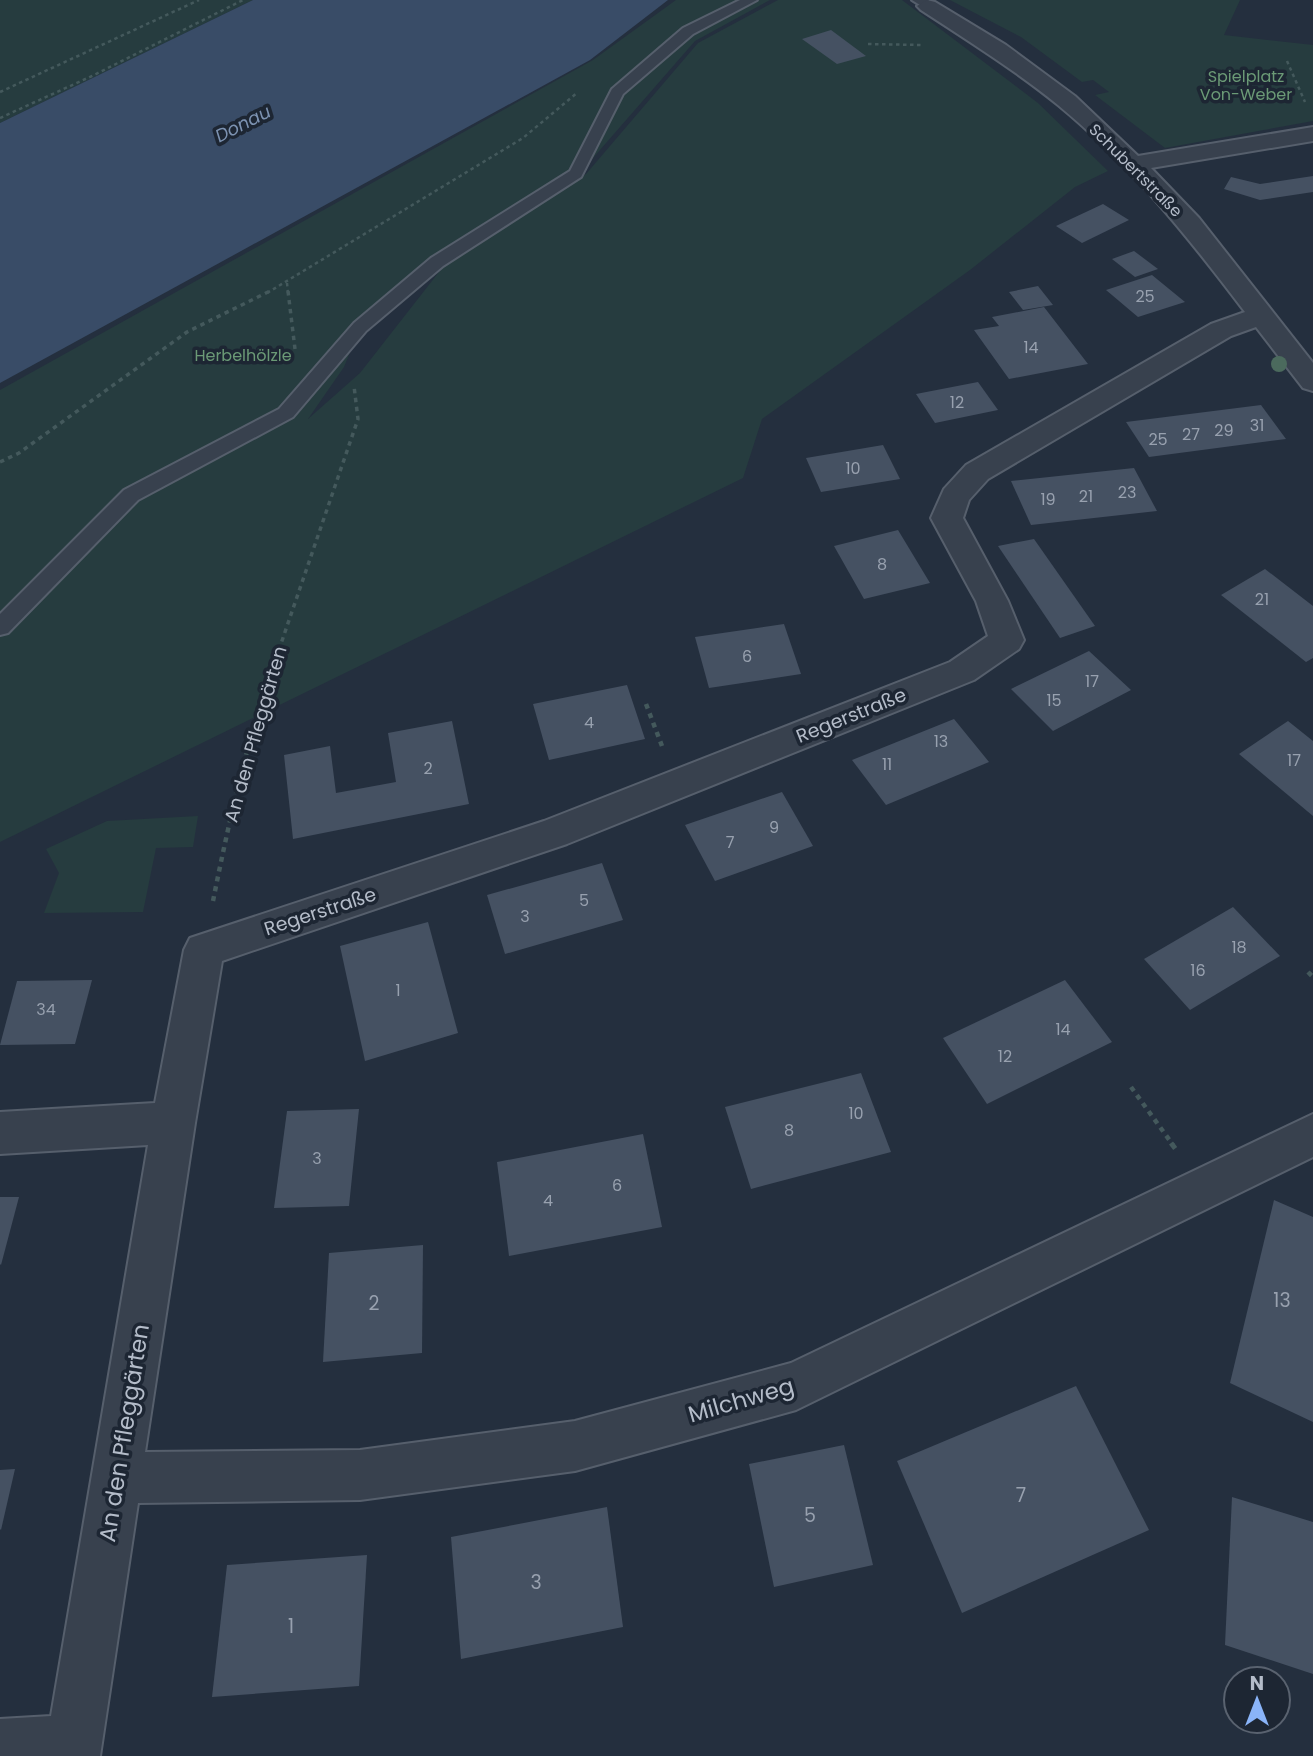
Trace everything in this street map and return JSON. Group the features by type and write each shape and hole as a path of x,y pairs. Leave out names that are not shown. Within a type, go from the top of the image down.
{"street":[{"name":"Schubertstraße","path":"924,3 998,50 1067,101 1133,164 1190,223 1259,316 1313,382"},
{"path":"1133,164 1313,134"},
{"name":"Regerstraße","path":"204,950 554,833 962,671 1007,640 992,601 947,518 955,496 977,472 1221,330 1259,316"},
{"name":"An den Pfleggärten","path":"0,1746 73,1749 173,1124 204,950"},
{"path":"0,1133 173,1124"},
{"name":"Milchweg","path":"118,1478 360,1475 575,1446 796,1386 1313,1135"}],"lane":[{"path":"0,627 131,495 286,413 360,327 437,262 576,174 617,92 688,31 750,0"}],"path":[{"path":"0,92 199,0"},
{"path":"0,118 92,76 243,0"},
{"path":"1287,61 1305,102 1313,109"},
{"path":"0,462 19,453 187,332 287,283 523,138 584,88"},
{"path":"287,283 297,362 329,365"},
{"name":"An den Pfleggärten","path":"204,950 230,817 257,712 358,419 354,384 329,365"},
{"path":"1308,972 1313,977"},
{"path":"1131,1087 1204,1188"}],"green space":[{"path":"0,0 253,0 0,123"},
{"name":"Herbelhölzle","path":"676,0 770,0 695,41 579,174 439,262 360,327 344,367 308,419 360,373 446,263 586,174 698,43 778,0 902,0 1038,103 1108,171 1075,187 970,270 762,419 743,478 0,842 0,390 593,60"},
{"name":"Spielplatz Von-Weber","path":"950,0 1240,0 1224,35 1313,45 1313,121 1165,148 1095,95 1109,92 1093,80 1082,82 1021,37"},
{"path":"198,816 193,847 156,848 143,912 44,913 59,873 46,849 107,821"}],"water":[{"name":"Donau","path":"253,0 668,0 590,60 0,383 0,123"}],"building":[{"path":"831,30 866,56 837,64 802,39"},
{"path":"1313,176 1313,192 1260,200 1224,189 1231,177 1260,184"},
{"path":"1103,204 1129,220 1082,243 1056,226"},
{"path":"1134,251 1158,269 1135,277 1112,259"},
{"path":"1152,275 1185,302 1138,317 1106,290"},
{"path":"1038,286 1053,305 1023,310 1009,292"},
{"path":"1044,307 1088,364 1009,379 974,330 999,326 992,317"},
{"path":"978,382 998,410 935,423 916,394"},
{"path":"1261,405 1286,439 1149,457 1126,422"},
{"path":"883,445 900,479 821,492 806,458"},
{"path":"1134,468 1157,511 1031,525 1011,481"},
{"path":"898,530 930,583 864,599 834,546"},
{"path":"1034,539 1095,626 1060,638 998,546"},
{"path":"1265,569 1313,606 1313,658 1306,662 1221,595"},
{"path":"784,624 801,674 709,688 695,637"},
{"path":"1089,651 1131,690 1053,731 1011,689"},
{"path":"627,685 645,739 549,760 533,704"},
{"path":"954,719 989,762 886,805 852,760"},
{"path":"452,721 469,804 293,839 284,755 330,746 336,793 396,782 388,733"},
{"path":"1288,721 1313,741 1313,816 1239,754"},
{"path":"782,792 813,846 715,881 685,825"},
{"path":"602,863 623,920 505,954 487,895"},
{"path":"1233,907 1280,956 1190,1010 1144,959"},
{"path":"428,922 458,1033 365,1061 340,946"},
{"path":"92,980 75,1044 0,1045 17,981"},
{"path":"1065,980 1112,1042 987,1104 943,1038"},
{"path":"861,1073 891,1152 751,1189 725,1107"},
{"path":"359,1109 349,1206 274,1208 287,1111"},
{"path":"643,1134 662,1227 509,1256 497,1162"},
{"path":"0,1197 19,1197 1,1265 0,1264"},
{"path":"1274,1200 1313,1217 1313,1422 1230,1383"},
{"path":"423,1245 422,1353 323,1362 329,1253"},
{"path":"1076,1386 1149,1530 962,1613 897,1461"},
{"path":"844,1445 873,1565 774,1587 749,1464"},
{"path":"15,1469 1,1530 0,1470"},
{"path":"1232,1497 1313,1522 1313,1674 1225,1645"},
{"path":"607,1507 623,1627 461,1659 451,1537"},
{"path":"367,1555 359,1686 212,1697 227,1565"}]}
